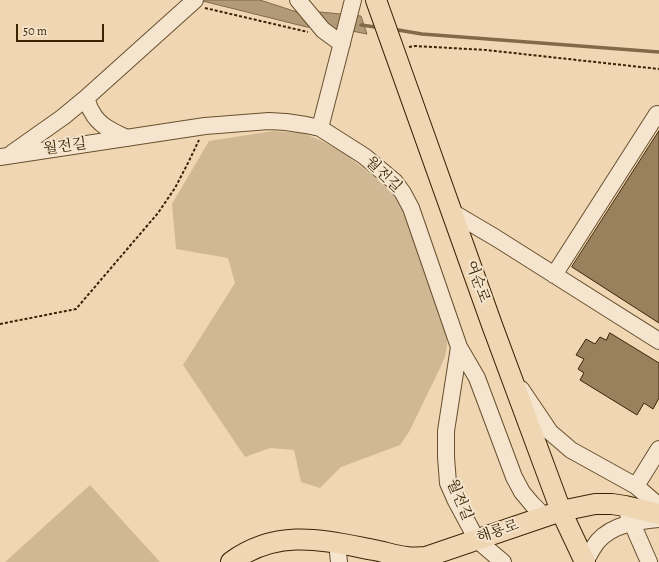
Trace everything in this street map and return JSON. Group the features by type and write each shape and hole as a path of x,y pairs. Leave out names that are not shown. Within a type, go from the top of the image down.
{"main road":[{"name":"여순로","path":"376,0 512,377 553,514 585,562"},
{"name":"해룡로","path":"231,562 252,549 270,543 295,539 327,541 338,552 426,557 553,514 595,504 612,504 628,514 659,514"}],"street":[{"path":"5,156 63,117 193,2"},
{"path":"300,3 324,31 343,40"},
{"path":"320,128 352,6"},
{"path":"86,98 92,112 98,120 107,128 127,138"},
{"path":"554,274 657,114"},
{"name":"월전길","path":"5,156 205,126 269,121 286,122 320,128 364,156 395,182 411,208 459,347 446,431 448,483 477,540 503,562"},
{"path":"452,212 554,274 659,341"},
{"path":"459,347 477,378 514,477 522,492 532,504 553,514"},
{"path":"512,377 550,432 571,450 636,486 659,506"},
{"path":"636,486 659,450"},
{"path":"628,514 659,519"},
{"path":"585,562 594,546 628,514"},
{"path":"628,514 649,562"}],"path":[{"path":"193,2 303,32 314,33 324,31"},
{"path":"394,49 415,46 486,50 659,69"},
{"path":"0,324 76,309 158,213 175,188 205,126"}],"shaded area":[{"path":"199,0 260,0 300,13 320,12 361,16 367,34 342,29 307,27"},
{"path":"273,131 302,133 320,140 344,153 388,188 403,206 447,336 445,357 409,432 400,445 341,467 320,488 301,482 294,450 270,448 245,457 183,365 235,283 228,258 176,249 172,204 209,141"},
{"path":"90,485 160,562 5,562"}],"building":[{"path":"659,131 659,323 572,267"},
{"path":"610,333 659,363 659,398 653,409 644,403 637,415 580,380 584,373 578,369 584,359 576,355 586,339 595,344 600,337 606,340"}],"waterway":[{"path":"361,25 375,27"},
{"path":"398,30 422,34 659,52"}]}
